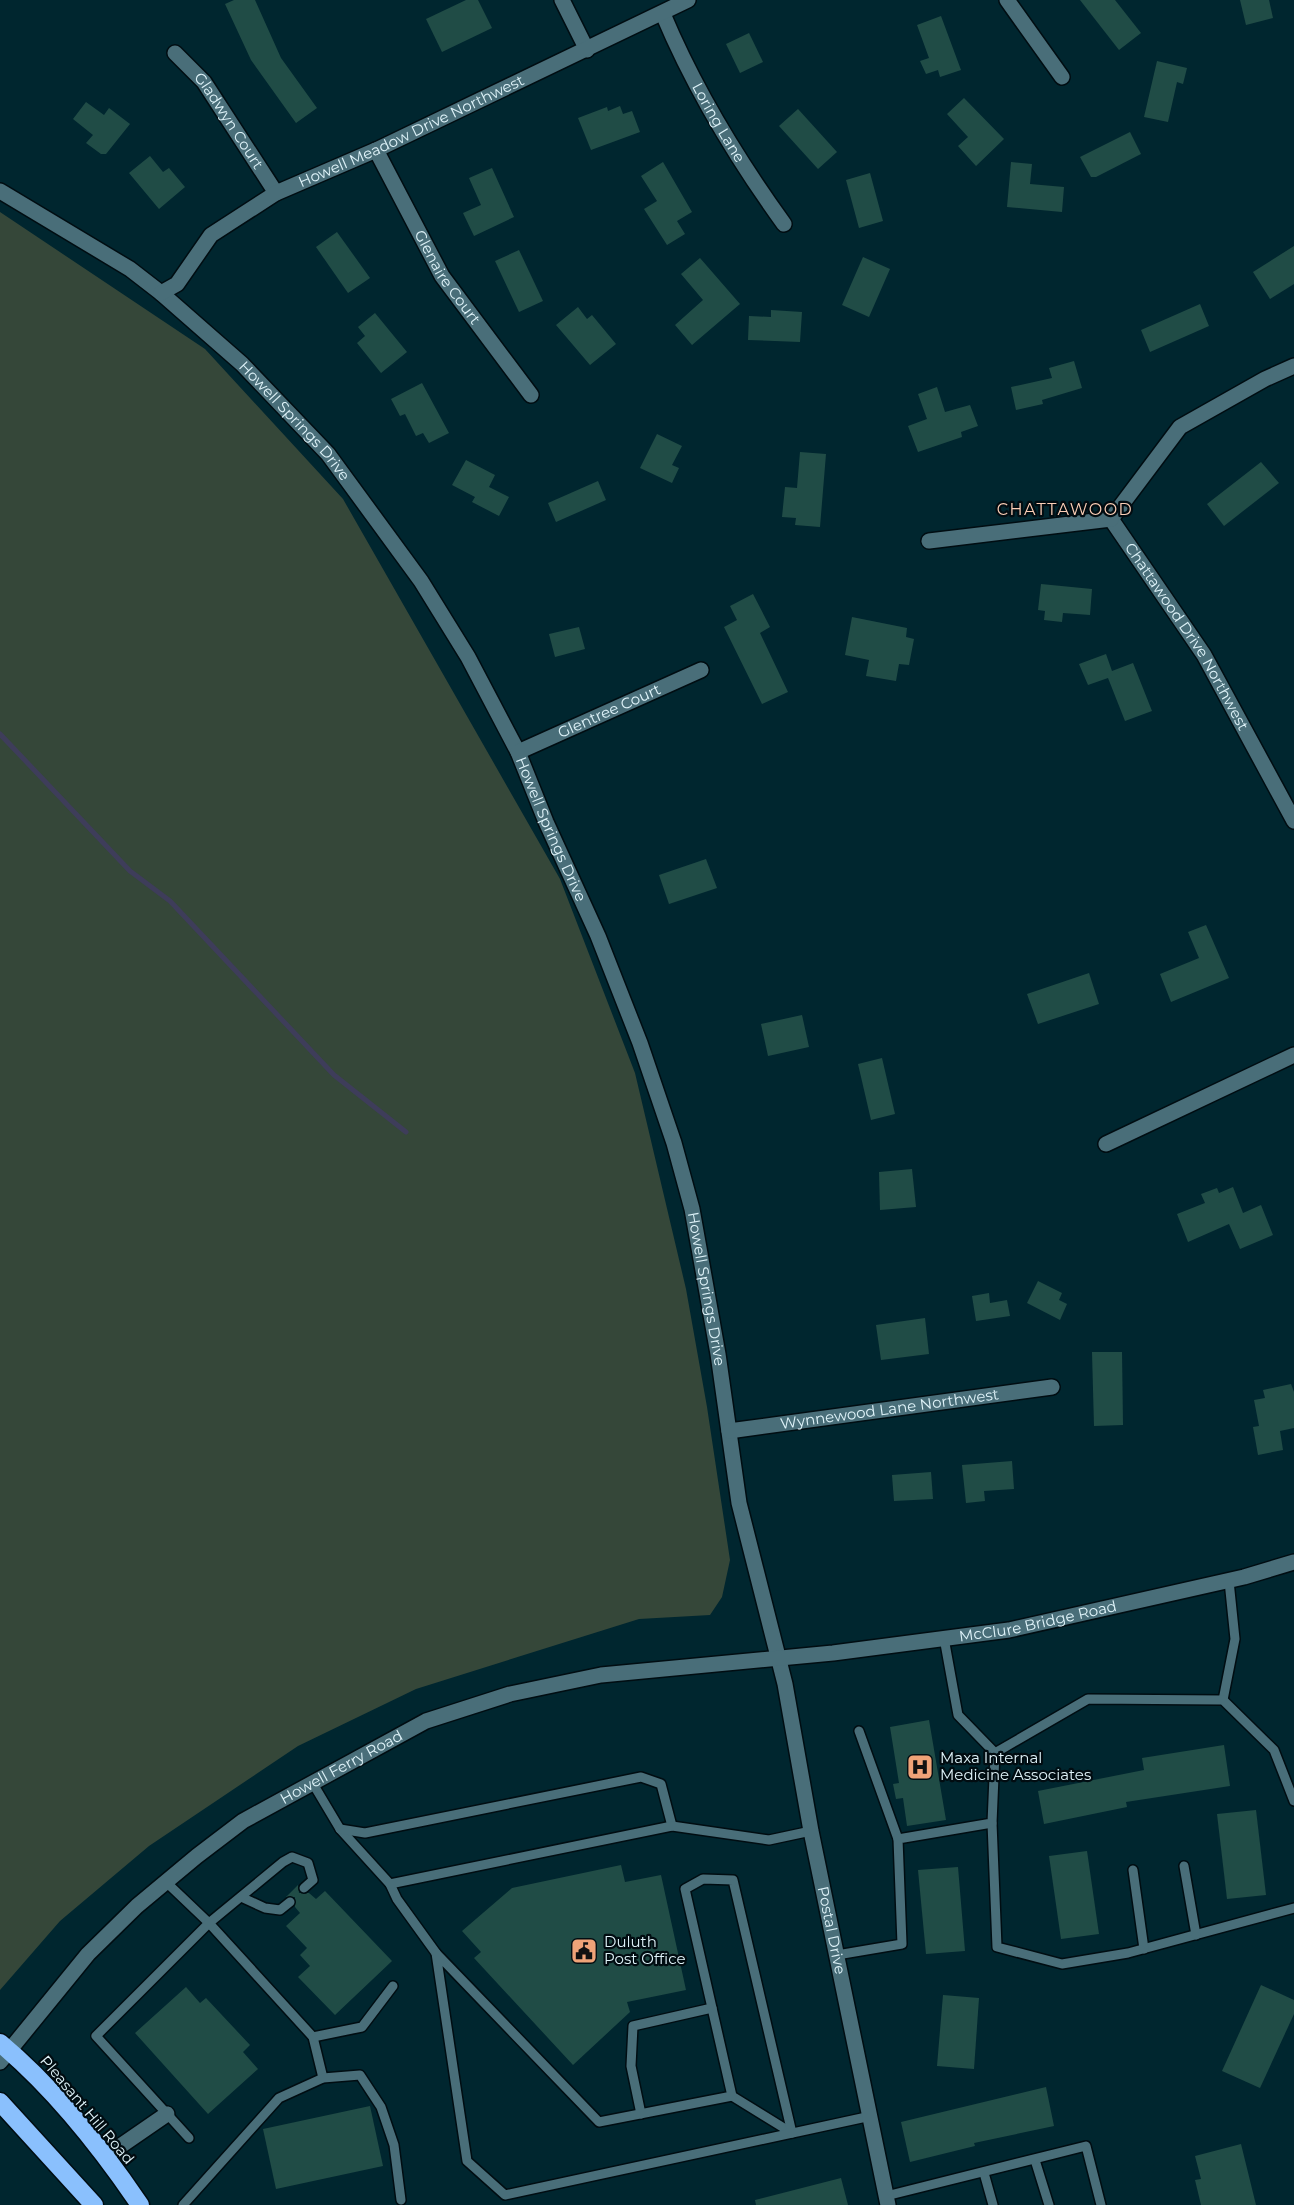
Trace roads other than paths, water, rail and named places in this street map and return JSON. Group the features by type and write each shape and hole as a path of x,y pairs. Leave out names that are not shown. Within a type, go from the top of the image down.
{"highway":[{"name":"Pleasant Hill Road","path":"3,2052 32,2070 106,2156 140,2205"},
{"path":"0,2102 94,2205"}],"street":[{"path":"562,0 587,50"},
{"name":"Howell Meadow Drive Northwest","path":"161,293 177,284 211,235 276,193 376,150 688,0"},
{"path":"1007,0 1062,76"},
{"name":"Loring Lane","path":"663,14 690,76 765,198 784,224"},
{"name":"Gladwyn Court","path":"175,53 204,82 276,193"},
{"name":"Glenaire Court","path":"376,150 442,276 531,395"},
{"name":"Howell Springs Drive","path":"0,192 130,269 242,364 328,454 421,581 468,657 518,752 546,822 598,936 640,1043 674,1143 696,1232 718,1354 739,1503 778,1657"},
{"path":"929,541 1111,519 1180,427 1265,379 1294,366"},
{"name":"Chattawood Drive Northwest","path":"1111,519 1204,655 1294,821"},
{"name":"Glentree Court","path":"518,752 701,670"},
{"path":"1106,1144 1294,1055"},
{"name":"Wynnewood Lane Northwest","path":"729,1431 1052,1387"},
{"name":"McClure Bridge Road","path":"778,1657 833,1653 1008,1630 1229,1581 1294,1562"},
{"name":"Howell Ferry Road","path":"3,2052 88,1954 137,1906 243,1821 426,1721 510,1694 601,1675 778,1657"},
{"name":"Postal Drive","path":"778,1657 887,2201"},
{"path":"106,2156 167,2114"}],"lane":[{"path":"1223,1700 1235,1639 1229,1581"},
{"path":"944,1638 958,1714 995,1753 992,1823 997,1947 1062,1964 1144,1949 1294,1908"},
{"path":"995,1753 1088,1699 1223,1700 1274,1750 1294,1801"},
{"path":"837,1955 902,1944 898,1839 859,1731"},
{"path":"340,1829 365,1833 641,1777 661,1784 672,1826"},
{"path":"312,1782 340,1829 390,1884 397,1899 436,1953 600,2122 732,2096 792,2133"},
{"path":"898,1839 992,1823"},
{"path":"390,1884 672,1826 769,1840 811,1830"},
{"path":"189,2138 96,2036 209,1923 292,1857 308,1863 312,1870 313,1880 304,1888"},
{"path":"1184,1866 1196,1935"},
{"path":"1133,1870 1144,1949"},
{"path":"732,2096 686,1889 703,1880 733,1880 792,2133"},
{"path":"166,1882 209,1923 313,2037 323,2078"},
{"path":"241,1897 265,1908 280,1910 290,1902"},
{"path":"436,1953 467,2161 505,2195 871,2115"},
{"path":"313,2037 362,2027 393,1986"},
{"path":"641,2114 631,2066 633,2026 712,2008"},
{"path":"183,2205 279,2098 323,2078 360,2075 381,2107 394,2145 401,2200"},
{"path":"887,2201 1086,2146 1101,2205"},
{"path":"1035,2160 1048,2205"},
{"path":"984,2173 993,2205"}],"waterway":[{"path":"0,734 130,871 170,901 334,1075 406,1132"}],"place":[{"name":"Maxa Internal Medicine Associates","path":"920,1767"},
{"name":"Duluth Post Office","path":"584,1951"}],"district":[{"name":"CHATTAWOOD","path":"1065,509"}]}
